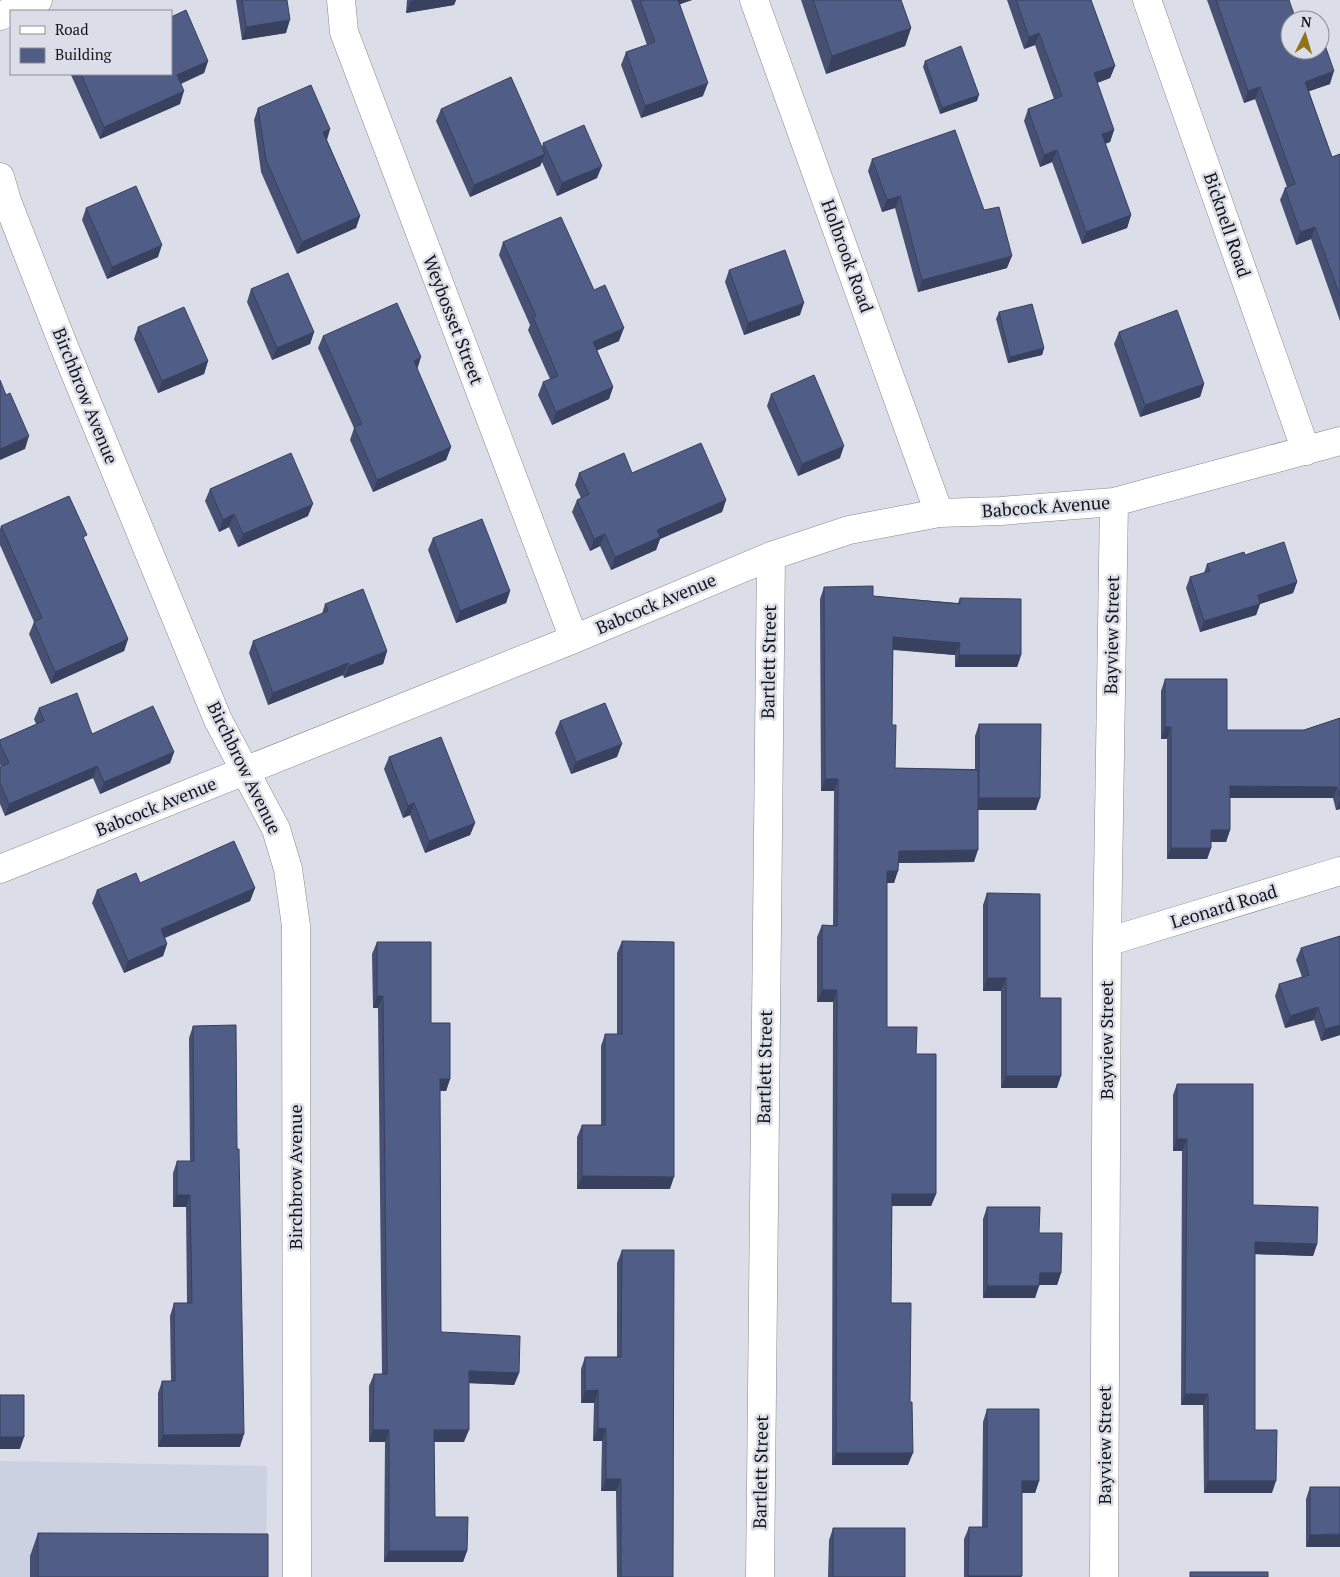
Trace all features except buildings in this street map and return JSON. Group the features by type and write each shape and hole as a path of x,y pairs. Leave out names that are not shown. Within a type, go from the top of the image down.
{"street":[{"path":"14,10 38,0"},
{"name":"Weybosset Street","path":"341,0 344,32 574,639"},
{"name":"Holbrook Road","path":"754,0 939,513"},
{"name":"Bicknell Road","path":"1147,0 1306,451"},
{"name":"Birchbrow Avenue","path":"0,177 7,201 56,326 218,720 276,829 288,869 296,926 297,1577"},
{"name":"Babcock Avenue","path":"0,869 574,639 770,556 850,530 939,513 1114,502 1306,451 1340,440"},
{"name":"Bayview Street","path":"1104,1577 1107,942 1114,502"},
{"name":"Bartlett Street","path":"760,1577 770,556"},
{"name":"Leonard Road","path":"1107,942 1340,871"}],"shaded area":[{"path":"0,1461 267,1466 266,1577 0,1577"}]}
